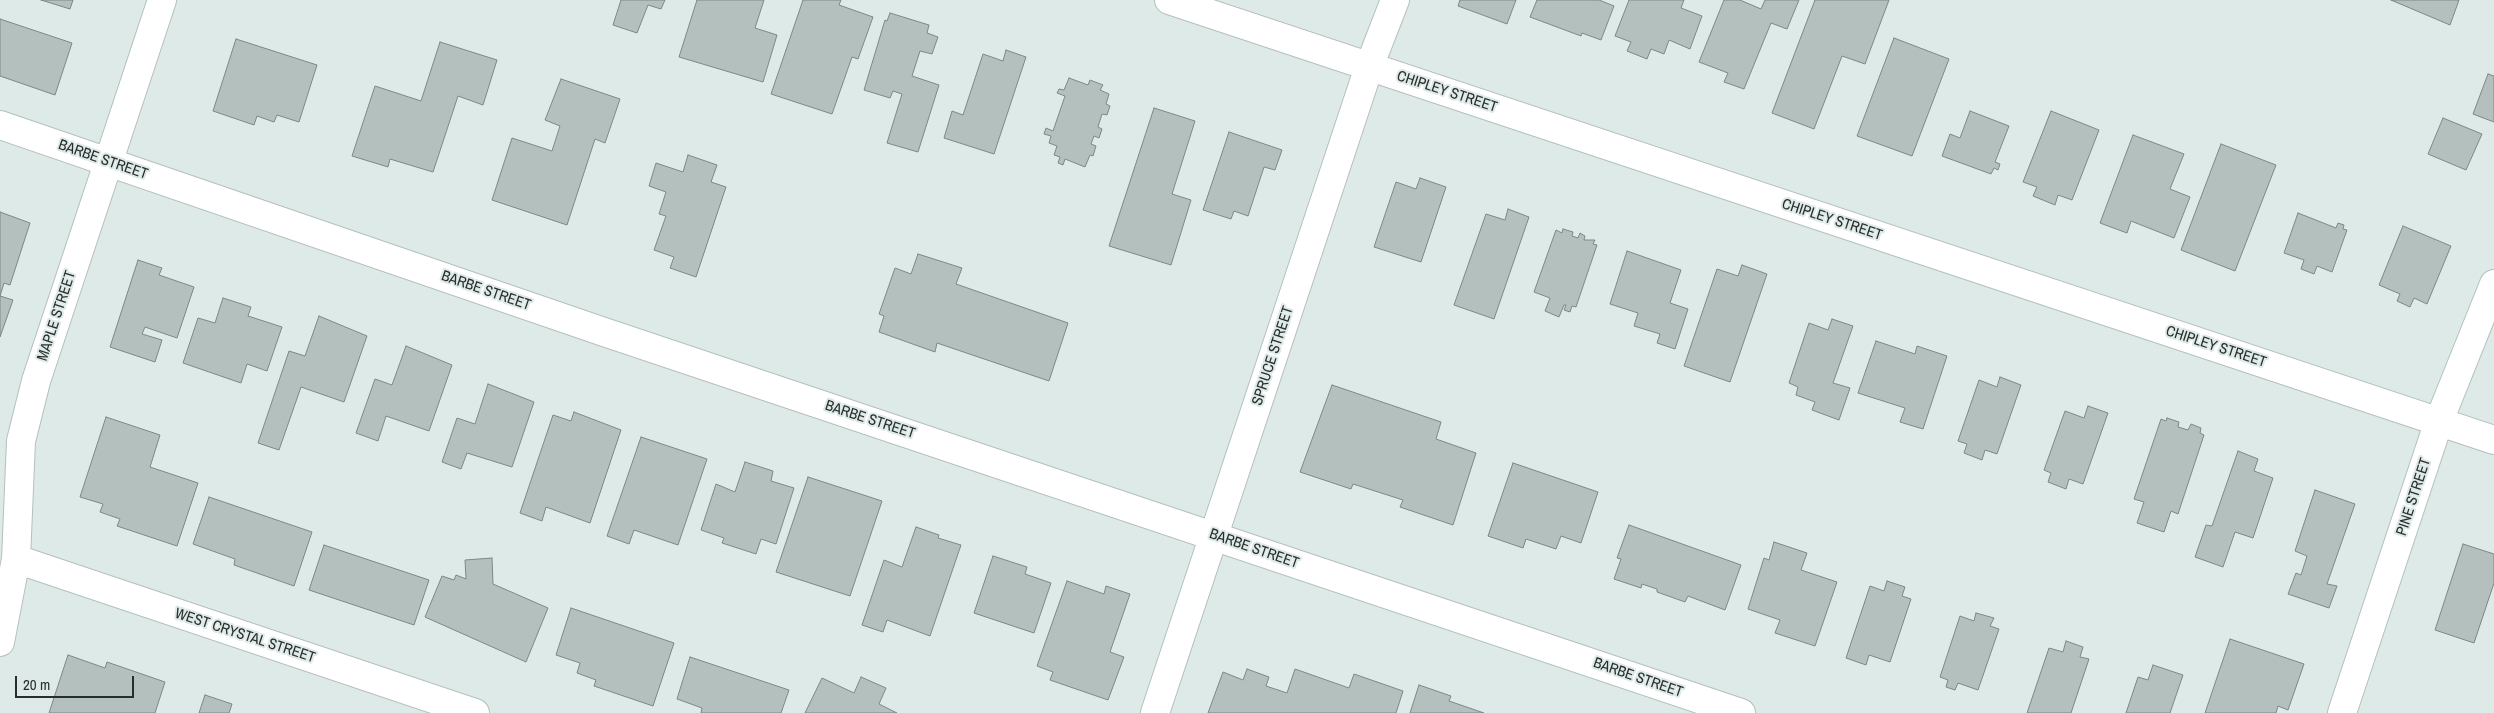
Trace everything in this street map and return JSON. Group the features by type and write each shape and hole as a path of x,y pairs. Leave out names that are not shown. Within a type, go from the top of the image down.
{"street":[{"name":"MAPLE STREET","path":"0,642 16,559 21,441 36,381 162,0"},
{"name":"CHIPLEY STREET","path":"1169,0 2494,440"},
{"name":"SPRUCE STREET","path":"1155,713 1369,67 1395,0"},
{"name":"BARBE STREET","path":"0,125 604,332 1741,713"},
{"name":"PINE STREET","path":"2342,713 2439,421 2494,284"},
{"name":"WEST CRYSTAL STREET","path":"16,559 475,713"}],"building":[{"path":"41,0 73,0 70,9"},
{"path":"621,0 665,0 661,9 648,5 637,33 613,25"},
{"path":"697,0 764,0 755,28 777,35 763,82 679,57"},
{"path":"803,0 841,0 839,5 873,17 858,59 852,57 832,114 771,94"},
{"path":"1460,0 1516,0 1507,24 1458,6"},
{"path":"1537,0 1599,0 1614,6 1601,40 1582,33 1581,36 1530,17"},
{"path":"1629,0 1684,0 1681,8 1702,16 1690,49 1669,40 1664,54 1651,49 1647,59 1627,51 1631,42 1615,36"},
{"path":"1724,0 1740,0 1761,9 1765,0 1799,0 1787,29 1771,23 1744,89 1724,82 1728,73 1699,62"},
{"path":"1815,0 1889,0 1865,64 1842,56 1814,129 1772,113"},
{"path":"2391,0 2459,0 2450,25"},
{"path":"890,13 929,25 927,33 938,37 932,54 920,51 912,76 939,85 918,152 887,143 902,94 893,91 890,98 864,90 885,20 887,21"},
{"path":"0,19 72,43 55,95 0,76"},
{"path":"1894,38 1949,59 1912,156 1857,136"},
{"path":"236,39 317,65 299,122 277,115 274,122 257,116 254,125 213,111"},
{"path":"440,42 497,60 483,105 458,96 433,172 390,159 388,167 352,156 375,86 421,101"},
{"path":"1006,50 1026,57 994,154 944,138 952,111 963,115 983,54 1003,61"},
{"path":"2488,74 2494,76 2494,122 2473,114"},
{"path":"1069,78 1088,85 1090,80 1103,85 1100,90 1109,94 1106,104 1110,106 1107,115 1102,114 1098,127 1102,129 1099,138 1094,136 1091,144 1096,146 1093,156 1090,155 1085,167 1065,159 1063,165 1058,163 1060,157 1054,155 1057,146 1049,143 1051,136 1044,134 1046,128 1053,131 1065,96 1057,93 1059,89 1064,90"},
{"path":"561,79 620,99 605,143 595,139 567,225 492,200 512,138 552,151 560,126 545,120"},
{"path":"1154,108 1195,121 1172,194 1191,200 1171,265 1109,246"},
{"path":"1970,111 2009,126 1995,162 2000,164 1998,170 1994,168 1991,174 1942,156 1950,134 1960,138"},
{"path":"2051,111 2099,130 2072,200 2058,195 2055,205 2033,196 2037,187 2023,182"},
{"path":"2443,118 2482,134 2466,170 2428,154"},
{"path":"1229,132 1282,150 1275,170 1264,167 1248,216 1234,211 1231,219 1203,210"},
{"path":"2133,135 2184,154 2170,189 2190,197 2174,238 2131,221 2127,233 2100,223"},
{"path":"2221,144 2276,165 2235,271 2181,250"},
{"path":"688,155 717,165 711,182 726,187 696,277 670,268 674,257 654,250 666,216 659,214 666,192 649,186 656,163 683,172"},
{"path":"1420,178 1446,187 1421,262 1374,247 1396,182 1416,189"},
{"path":"1508,209 1529,217 1494,319 1454,305 1486,214 1505,220"},
{"path":"0,212 30,223 10,285 4,283 0,296"},
{"path":"2298,213 2336,228 2338,223 2344,225 2343,229 2347,230 2332,272 2317,266 2314,274 2301,269 2304,260 2284,253"},
{"path":"2403,226 2451,246 2427,304 2414,298 2410,307 2397,301 2400,294 2379,285"},
{"path":"1563,229 1573,232 1572,236 1578,238 1580,233 1585,236 1584,240 1595,240 1593,244 1597,245 1576,307 1572,306 1570,312 1564,310 1566,305 1564,305 1559,317 1545,311 1550,298 1534,292 1556,230 1562,233"},
{"path":"1627,251 1681,270 1670,303 1688,309 1675,349 1657,343 1660,334 1634,326 1638,313 1610,304"},
{"path":"918,254 962,268 956,284 1068,323 1049,381 937,343 935,352 879,332 884,316 879,314 895,268 911,274"},
{"path":"138,260 162,268 159,275 194,287 177,338 145,327 142,334 162,340 155,362 110,347"},
{"path":"1742,265 1767,274 1730,382 1684,366 1717,269 1738,276"},
{"path":"0,296 13,300 0,337"},
{"path":"223,298 251,307 248,316 282,327 267,371 247,364 241,383 183,363 198,318 215,323"},
{"path":"319,316 367,336 344,402 301,387 279,450 258,443 289,351 305,356"},
{"path":"1832,319 1853,326 1833,383 1850,388 1839,420 1812,410 1815,402 1796,395 1798,387 1789,383 1809,323 1828,330"},
{"path":"1876,341 1915,354 1917,346 1947,356 1923,429 1900,422 1905,408 1858,393"},
{"path":"406,346 452,365 429,431 386,416 378,441 356,433 375,379 392,385"},
{"path":"2000,377 2021,385 1997,454 1985,450 1982,460 1964,453 1967,444 1958,441 1979,380 1997,387"},
{"path":"488,384 534,402 512,467 467,453 461,469 442,462 457,418 475,424"},
{"path":"1332,385 1441,422 1436,439 1476,453 1453,525 1400,507 1403,500 1353,484 1351,489 1300,472"},
{"path":"2088,406 2108,413 2083,484 2069,479 2066,489 2048,482 2051,473 2044,470 2065,411 2084,418"},
{"path":"574,412 621,430 590,523 546,507 542,521 520,513 553,415 571,421"},
{"path":"106,417 160,435 150,467 198,483 177,546 117,526 120,519 100,512 103,504 80,497"},
{"path":"2167,418 2179,422 2178,427 2188,430 2191,424 2201,428 2200,433 2204,435 2178,514 2171,511 2164,532 2137,523 2144,502 2134,499 2161,419 2166,421"},
{"path":"641,437 707,459 678,545 634,530 629,544 607,536"},
{"path":"2238,451 2258,459 2254,471 2273,478 2253,538 2235,532 2223,567 2195,557 2206,525 2212,526"},
{"path":"745,462 773,471 771,481 794,488 776,544 761,539 756,554 722,543 724,538 701,530 716,484 735,492"},
{"path":"1513,463 1598,492 1581,543 1561,536 1556,549 1526,539 1523,548 1488,536"},
{"path":"808,477 882,501 850,596 776,572"},
{"path":"2315,490 2355,504 2327,584 2337,586 2329,608 2288,594 2296,573 2301,575 2307,556 2295,551"},
{"path":"209,497 312,532 294,586 234,565 235,559 193,544"},
{"path":"1629,525 1741,565 1725,610 1688,596 1685,602 1657,592 1657,589 1642,584 1641,588 1614,579 1621,559 1617,558"},
{"path":"916,527 939,535 938,538 961,545 930,636 887,620 883,632 862,625 884,560 902,567"},
{"path":"1774,542 1807,553 1801,570 1837,582 1815,646 1775,633 1780,620 1748,609 1764,558 1769,560"},
{"path":"2463,544 2494,554 2494,583 2474,643 2435,630"},
{"path":"324,545 429,580 414,625 309,590"},
{"path":"993,556 1027,567 1025,574 1051,583 1034,633 974,613"},
{"path":"492,558 493,584 548,608 526,662 425,617 442,576 454,580 456,575 466,579 465,560"},
{"path":"1067,581 1104,594 1106,586 1130,594 1110,652 1124,657 1108,700 1050,680 1053,672 1037,666"},
{"path":"1887,581 1905,587 1902,596 1911,599 1890,662 1869,655 1866,665 1846,658 1870,586 1884,591"},
{"path":"571,608 674,643 653,706 594,686 596,680 577,673 580,663 556,655"},
{"path":"1976,613 1994,618 1990,626 1999,629 1978,690 1958,683 1955,690 1946,687 1948,680 1940,677 1960,616 1974,621"},
{"path":"2230,639 2304,664 2288,710 2278,706 2276,713 2205,713"},
{"path":"2066,641 2083,647 2080,657 2089,659 2071,713 2027,713 2049,648 2063,652"},
{"path":"68,655 105,668 107,662 165,682 155,713 49,713"},
{"path":"690,657 789,690 781,713 701,713 702,708 677,699"},
{"path":"2153,665 2183,675 2170,713 2126,713 2138,677 2148,680"},
{"path":"1247,669 1269,677 1266,686 1287,693 1295,669 1349,688 1354,674 1403,691 1396,713 1208,713 1223,672 1243,680"},
{"path":"861,677 886,688 879,704 897,713 805,713 822,678 854,693"},
{"path":"1419,685 1451,696 1449,701 1484,713 1410,713"},
{"path":"205,695 232,704 229,713 199,713"}]}
